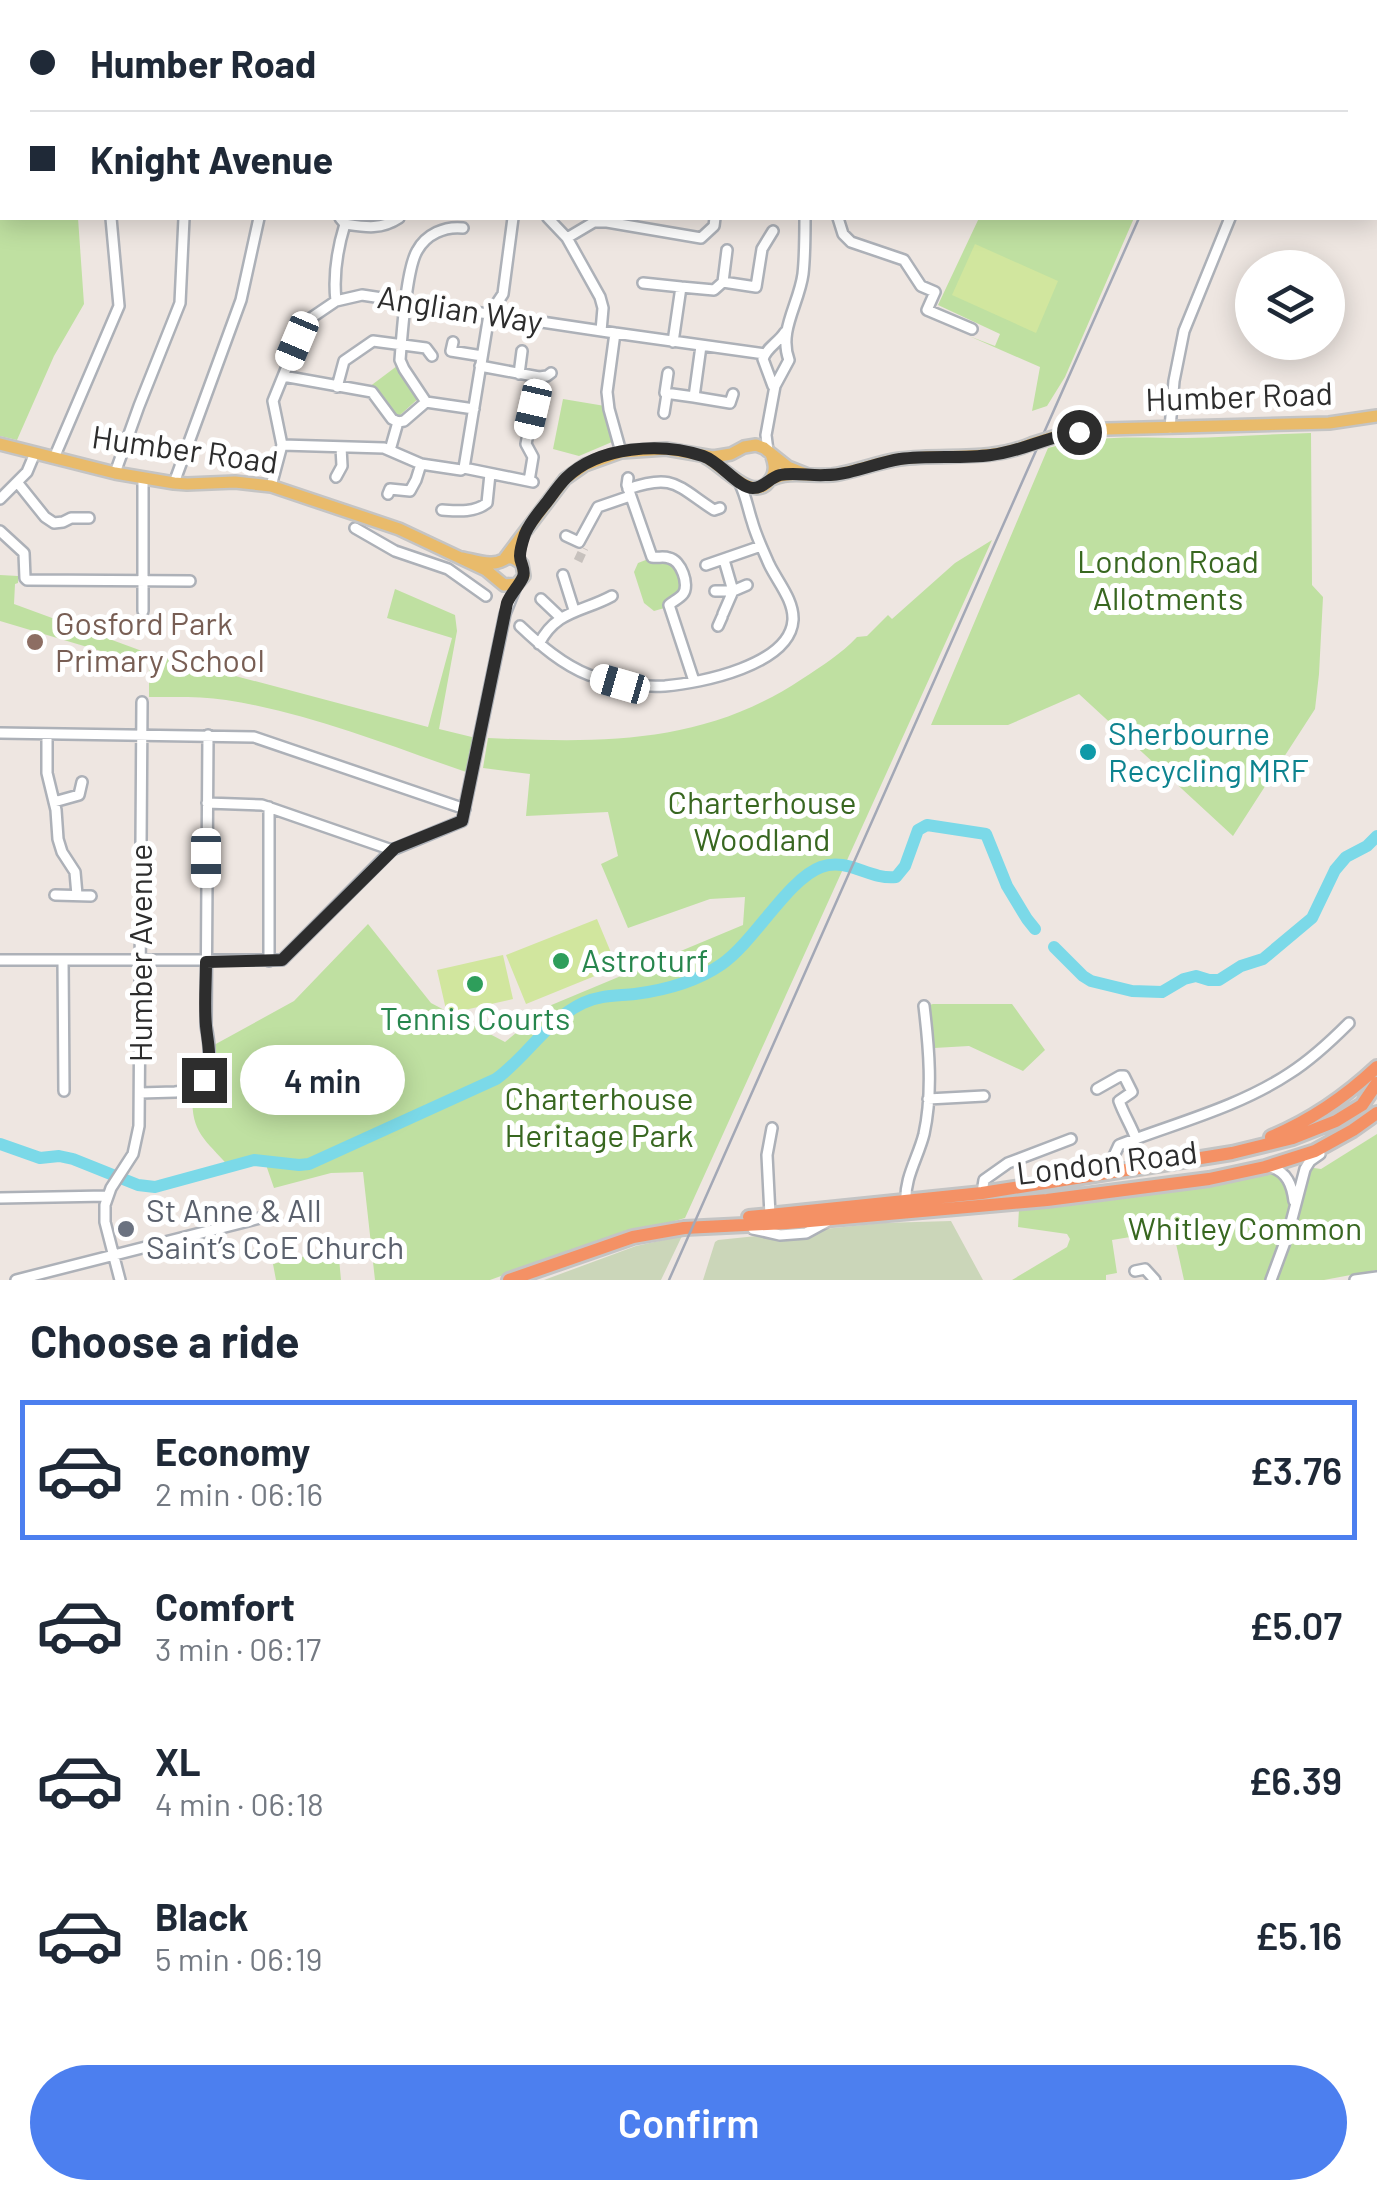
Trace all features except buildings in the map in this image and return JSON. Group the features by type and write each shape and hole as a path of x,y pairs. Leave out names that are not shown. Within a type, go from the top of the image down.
{"highway":[{"name":"London Road","path":"1232,1153 1305,1121 1344,1096 1377,1067"},
{"name":"London Road","path":"718,1225 738,1218 982,1194 1232,1153 1293,1138 1336,1122 1362,1105 1377,1083"},
{"name":"London Road","path":"509,1280 633,1237 718,1225 830,1220 1121,1192 1209,1179 1265,1167 1322,1147 1376,1114"}],"main road":[{"name":"Humber Road","path":"770,480 779,475 846,473 895,460 997,455 1063,434 1328,423 1377,416"},
{"name":"Humber Road","path":"0,444 115,474 174,483 272,486 383,523 464,558 489,563 513,558 520,562"},
{"path":"526,533 521,548 522,579 507,586 490,585 502,560 565,479 584,465 621,452 666,449 723,456 744,447 760,446 788,467 808,474"},
{"path":"736,480 732,458 744,447"},
{"path":"702,456 747,488 758,488 770,480 774,468 769,452"},
{"name":"Humber Road","path":"464,558 490,585"}],"street":[{"path":"54,458 119,306 111,220"},
{"path":"115,474 180,303 184,220"},
{"path":"174,483 241,300 259,220"},
{"path":"336,301 334,282 342,221 380,227 396,220"},
{"path":"464,468 488,316 503,294 514,220"},
{"path":"550,220 568,238 600,298 602,331"},
{"path":"653,230 656,220"},
{"path":"568,238 594,222 702,238 715,220"},
{"path":"769,452 768,424 774,393 788,360 784,350 786,330 801,284 805,220"},
{"path":"839,220 850,242 904,260 921,286 935,292 927,310 972,329"},
{"path":"1170,428 1177,355 1184,330 1229,220"},
{"path":"426,402 401,365 412,268 419,246 447,222 464,228"},
{"path":"755,298 762,249 773,231"},
{"path":"650,280 680,288 714,290 722,282 727,250"},
{"path":"722,282 756,286"},
{"path":"673,342 680,288"},
{"name":"Anglian Way","path":"272,486 282,445 272,407 275,392 305,322 336,301 362,295 701,346 768,351"},
{"path":"774,393 764,364 768,351 786,330"},
{"path":"620,334 607,392 621,452"},
{"path":"337,387 344,361 370,342 426,348 432,356"},
{"path":"453,342 451,351 519,374 538,377 552,373"},
{"path":"694,397 701,346"},
{"path":"768,351 784,350"},
{"path":"519,374 522,351"},
{"path":"769,370 782,371"},
{"path":"664,413 668,373"},
{"path":"282,376 372,392 398,422 426,402 474,408"},
{"path":"667,394 732,402"},
{"path":"282,445 390,450 420,464 464,468 531,482 533,457 526,444 533,409"},
{"path":"390,450 398,422"},
{"path":"744,447 758,439 768,424"},
{"path":"336,477 342,466 341,448"},
{"path":"0,499 30,467 36,453"},
{"path":"388,494 393,488 410,492 420,464"},
{"path":"442,510 461,512 483,507 487,503 490,474"},
{"path":"566,536 582,545 598,507 650,477 678,484 714,510 720,508"},
{"path":"142,611 143,478"},
{"path":"520,626 588,675 620,684 667,686 694,682 728,673 778,648 788,637 792,620 790,602 761,546 736,480"},
{"path":"16,482 44,517 54,523 89,518"},
{"path":"629,488 652,557 676,560 682,574 686,588 668,605 694,682"},
{"path":"749,509 758,488"},
{"path":"378,543 383,523"},
{"path":"355,528 378,543 490,585 505,601 505,614"},
{"path":"0,531 24,553 27,580 190,581"},
{"path":"706,566 761,546"},
{"path":"721,619 733,591 724,560"},
{"path":"563,575 574,610"},
{"path":"0,960 284,959 392,850 460,823 505,614 516,584"},
{"path":"716,592 733,591 747,584"},
{"path":"540,644 561,618 612,596"},
{"path":"540,599 561,618"},
{"path":"601,602 604,614"},
{"name":"Humber Avenue","path":"107,1196 137,1140 142,702"},
{"path":"0,733 254,737 465,809"},
{"path":"46,734 47,770 59,846 75,872 77,896"},
{"path":"140,1093 199,1088 210,1058 206,1026 208,735"},
{"path":"54,802 79,796 82,782"},
{"path":"207,803 262,805 392,850"},
{"path":"269,808 269,962"},
{"path":"55,895 90,896"},
{"path":"63,960 64,1091"},
{"path":"906,1203 906,1187 922,1139 928,1099 924,1006"},
{"path":"1114,1172 1116,1149 1268,1086 1307,1061 1349,1023"},
{"path":"1097,1088 1124,1076 1132,1092 1118,1101 1130,1119 1136,1139"},
{"path":"928,1099 984,1096"},
{"path":"1271,1280 1310,1161 1345,1140 1376,1114"},
{"path":"770,1215 766,1158 772,1128"},
{"path":"982,1194 988,1176 1071,1139"},
{"path":"1265,1167 1285,1175 1295,1204"},
{"path":"0,1198 107,1196 105,1222 120,1280"},
{"path":"16,1280 260,1218"},
{"path":"1142,1256 1140,1270 1155,1280"},
{"path":"1355,1280 1377,1277"}],"green space":[{"path":"0,220 78,220 84,304 54,356 17,440 0,436"},
{"path":"978,220 1133,220 1065,377 1047,406 1032,411 1040,367 969,336 995,346 1000,334 938,305"},
{"path":"975,244 1058,281 1036,333 952,295"},
{"path":"397,366 420,397 399,416 369,387"},
{"path":"563,399 605,406 612,442 579,456 553,449"},
{"name":"London Road Allotments","path":"1311,433 1312,585 1323,597 1315,709 1233,836 1079,694 1008,725 931,725 1048,448 1134,437"},
{"name":"Charterhouse Heritage Park","path":"992,540 685,1218 567,1252 490,1280 375,1280 363,1172 331,1173 274,1188 265,1162 233,1171 202,1136 194,1117 193,1091 202,1082 214,1045 294,1001 368,924 431,1003 505,1042 549,1006 743,925 745,897 710,899 628,928 601,864 618,856 608,812 526,816 530,774 483,768 488,738 611,739 689,728 727,717 765,701 824,664 857,637 867,636 955,563"},
{"path":"651,558 653,562 674,562 682,589 669,598 668,607 654,611 644,603 634,572 638,563"},
{"path":"0,575 18,576 14,604 142,651 141,663 0,621"},
{"path":"395,589 455,615 457,631 439,729 476,738 469,773 288,713 226,700 149,697 149,653 428,727 452,638 387,618"},
{"name":"Astroturf","path":"597,919 617,967 526,1004 506,955"},
{"name":"Tennis Courts","path":"503,955 513,999 447,1014 437,970"},
{"path":"1012,1004 1045,1050 1023,1071 969,1046 934,1048 929,1005"},
{"name":"Whitley Common","path":"1377,1134 1377,1270 1324,1280 1184,1280 1173,1230 1112,1240 1117,1273 1106,1275 1106,1280 1012,1280 1067,1247 1070,1239 1067,1234 1018,1227 1019,1209 1187,1190 1267,1172 1280,1179 1290,1204 1299,1203 1311,1165 1321,1169"},
{"path":"951,1221 983,1280 703,1280 718,1240 882,1223"},
{"path":"682,1236 661,1280 544,1280 636,1246"},
{"path":"338,1248 341,1280 276,1280 273,1264"}],"waterway":[{"path":"0,1144 40,1158 73,1159 138,1185 155,1187 254,1160 309,1164 496,1079 559,1019 583,1003 669,987 712,970 734,954 796,884 821,867 840,865 896,877 905,866 918,830 927,825 986,834 1007,886 1035,929"},
{"path":"1054,947 1091,981 1132,991 1162,992 1196,976 1219,980 1241,966 1263,959 1312,918 1335,870 1346,857 1377,836"}],"tunnel":[{"path":"578,561 584,548"}],"railway":[{"path":"669,1280 1138,220"}],"place":[{"name":"Gosford Park Primary School","path":"35,642"},
{"name":"Sherbourne Recycling MRF","path":"1088,752"},
{"name":"Astroturf","path":"561,961"},
{"name":"Tennis Courts","path":"475,984"},
{"name":"St Anne & All Saint’s CoE Church","path":"126,1229"}],"route":[{"path":"204,1080 210,1058 206,962 282,960 395,848 462,821 507,603 524,576 521,548 540,510 576,470 621,452 666,449 712,460 740,484 758,488 779,475 826,476 895,460 997,455 1079,432"}],"park label":[{"name":"Charterhouse Woodland","path":"762,822"}]}
